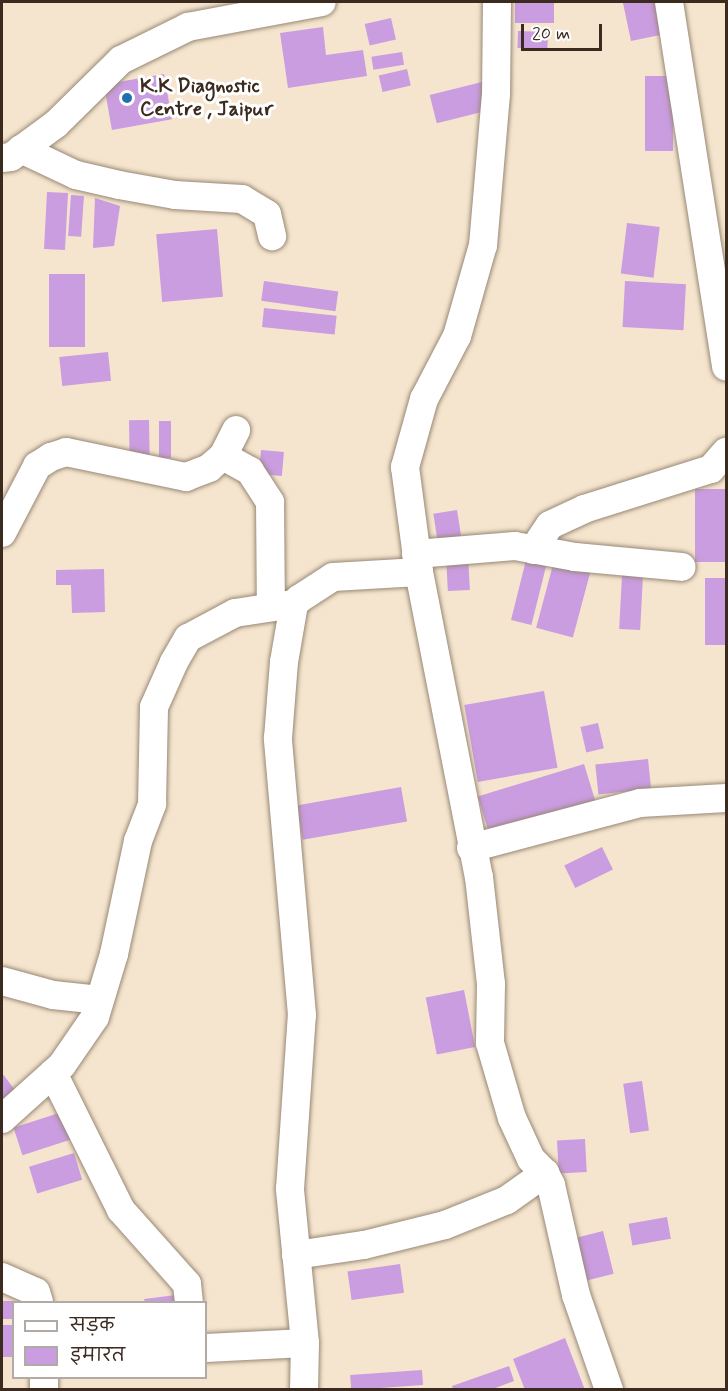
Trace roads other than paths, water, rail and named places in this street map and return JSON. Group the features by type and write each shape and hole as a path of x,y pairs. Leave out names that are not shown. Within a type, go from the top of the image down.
{"street":[{"path":"11,153 56,124 121,60 188,27 322,2"},
{"path":"497,2 496,94 483,245 457,336 424,399 405,467 417,563 471,848 479,877 491,984 490,1043 512,1118 531,1159 546,1173 576,1295 609,1389"},
{"path":"669,2 726,367"},
{"path":"11,153 76,175 119,185 175,195 242,198 267,214 272,236"},
{"path":"2,533 37,466 51,457 66,452 186,477 209,468 223,456 236,430"},
{"path":"533,550 550,525 584,509 711,469 726,452"},
{"path":"223,456 250,471 270,502 283,605 284,662 278,738 302,1015 290,1190 305,1343 304,1389"},
{"path":"2,1119 53,1074 95,1017 114,954 138,841 152,804 154,707 174,662 188,638 235,613 283,605 333,577 514,546 682,567"},
{"path":"471,848 640,803 726,798"},
{"path":"2,981 53,996 100,1000"},
{"path":"53,1074 121,1210 187,1284 189,1301"},
{"path":"296,1255 364,1245 446,1225 507,1200 546,1173"},
{"path":"2,1277 36,1292 39,1301"},
{"path":"207,1348 305,1343"}],"place":[{"name":"K.K Diagnostic Centre , Jaipur","path":"127,98"}]}
